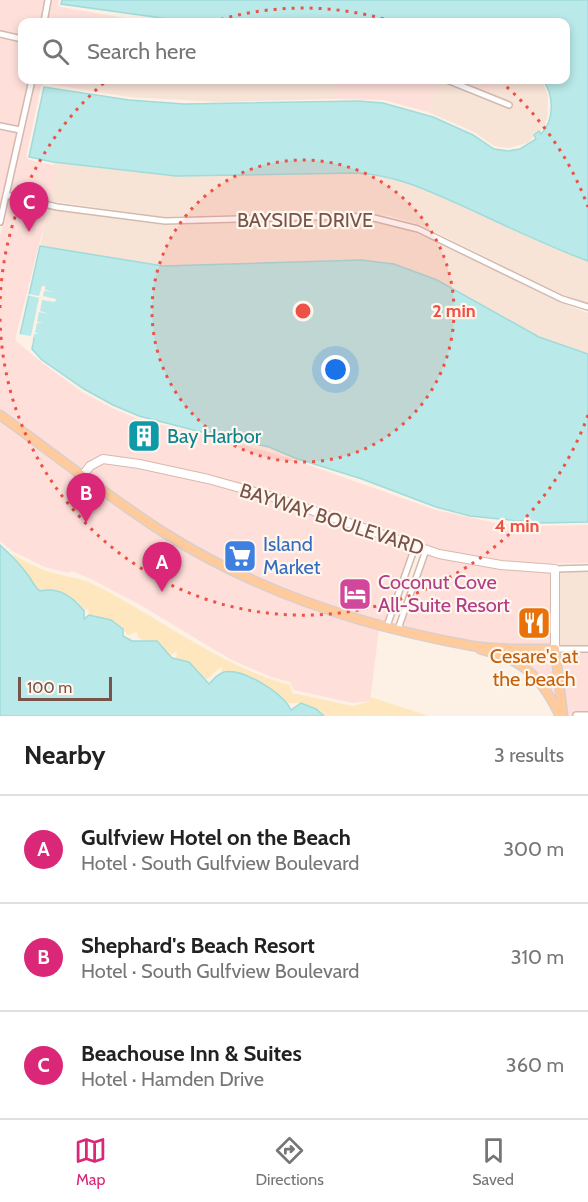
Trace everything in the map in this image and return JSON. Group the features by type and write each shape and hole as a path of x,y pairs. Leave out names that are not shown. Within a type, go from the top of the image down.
{"main road":[{"path":"0,415 164,532 225,567 298,599 398,629 474,646 505,657 526,668 547,690 562,716"},
{"path":"474,646 555,649 562,716"}],"street":[{"path":"45,18 48,0"},
{"path":"0,34 18,38"},
{"path":"0,222 31,84"},
{"path":"457,84 509,105"},
{"path":"0,126 21,130"},
{"name":"BAYSIDE DRIVE","path":"6,195 57,207 165,220 346,216 374,218 418,229 562,298 588,307"},
{"name":"BAYWAY BOULEVARD","path":"83,475 90,466 103,459 176,472 252,490 310,508 426,550 490,564 555,569 588,568"},
{"path":"387,626 415,547"},
{"path":"398,629 426,550"},
{"path":"555,569 555,649 588,649"},
{"path":"576,714 588,714"}],"shaded area":[{"path":"0,0 45,0 42,18 18,18 18,34 0,31"},
{"path":"51,0 59,0 58,5 61,7 102,14 101,18 48,18"},
{"path":"102,14 126,18 101,18"},
{"path":"0,38 18,42 18,84 28,84 18,126 0,122"},
{"path":"34,84 43,84 26,157 29,160 52,165 57,163 50,201 10,192"},
{"path":"50,84 85,84 84,90"},
{"path":"85,84 336,84 334,99 221,102 129,97 84,90"},
{"path":"336,84 440,84 428,112 383,100 334,99"},
{"path":"440,84 448,84 511,109 513,102 490,94 494,84 543,84 548,95 547,120 542,129 527,143 508,148 494,146 474,132 428,112"},
{"path":"467,84 494,84 490,94"},
{"path":"0,130 16,133 0,207"},
{"path":"57,163 177,176 356,173 397,178 537,241 588,261 588,304 563,295 421,225 390,216 347,212 164,217 50,201"},
{"path":"8,199 48,209 15,340 82,392 138,419 289,458 436,510 496,523 538,526 588,525 588,563 527,564 439,550 274,493 209,475 140,461 103,456 92,460 82,470 0,410 0,236"},
{"path":"48,209 164,225 346,220 400,227 435,241 559,302 588,313 588,354 539,337 437,280 386,262 361,260 163,266 40,246"},
{"path":"0,419 194,554 379,629 370,701 353,703 294,690 290,682 271,677 230,659 142,606 91,579 72,571 68,573 45,567 12,551 0,541"},
{"path":"103,463 175,475 251,494 309,512 411,549 385,622 323,604 272,585 197,548 138,511 88,474"},
{"path":"428,555 502,569 552,572 552,645 475,642 402,626"},
{"path":"558,572 588,572 588,645 559,645"},
{"path":"499,651 552,653 559,705 550,688 538,674 528,666"},
{"path":"559,653 588,653 588,711 573,711 573,716 567,716"}],"sand":[{"path":"11,554 44,570 93,584 214,654 264,677 290,685 292,693 353,706 370,701 370,697 429,716 324,716 306,705 286,702 250,677 233,672 222,672 221,667 206,680 189,662 176,659 177,651 170,655 157,641 143,641 138,637 137,632 128,635 110,622 89,615 88,609 84,611 64,594 53,590 40,591 33,585"}],"water":[{"path":"62,0 588,0 588,261 418,187 372,175 356,173 176,176 53,162 29,157 44,87 129,100 184,104 359,101 383,103 433,117 473,135 494,149 508,151 520,149 536,139 534,135 539,131 541,134 549,121 551,100 546,84 570,84 570,18 162,18 61,4"},
{"path":"40,246 163,266 361,260 394,264 437,280 539,337 588,354 588,522 538,523 470,516 436,507 269,447 139,416 113,405 84,389 42,360 32,349 34,338 20,335"},
{"path":"0,545 22,567 40,591 53,590 70,597 84,611 84,619 89,615 111,620 123,629 123,636 132,641 157,641 172,658 189,662 209,684 224,672 241,674 271,689 287,703 291,710 301,703 316,709 324,716 0,716"}],"pier":[{"path":"42,286 45,286 45,290 54,292 44,291 43,296 56,299 55,302 42,300 40,311 49,314 39,312 37,322 44,323 37,323 35,332 38,334 34,334 32,345 29,345 31,340 18,337 19,334 31,336 39,298 27,295 39,296"}],"place":[{"name":"Beachouse Inn & Suites","path":"29,232"},
{"name":"Bay Harbor","path":"144,436"},
{"name":"Shephard's Beach Resort","path":"86,523"},
{"name":"Island Market","path":"240,556"},
{"name":"Gulfview Hotel on the Beach","path":"162,592"},
{"name":"Coconut Cove All-Suite Resort","path":"355,594"},
{"name":"Cesare's at the beach","path":"534,623"}]}
